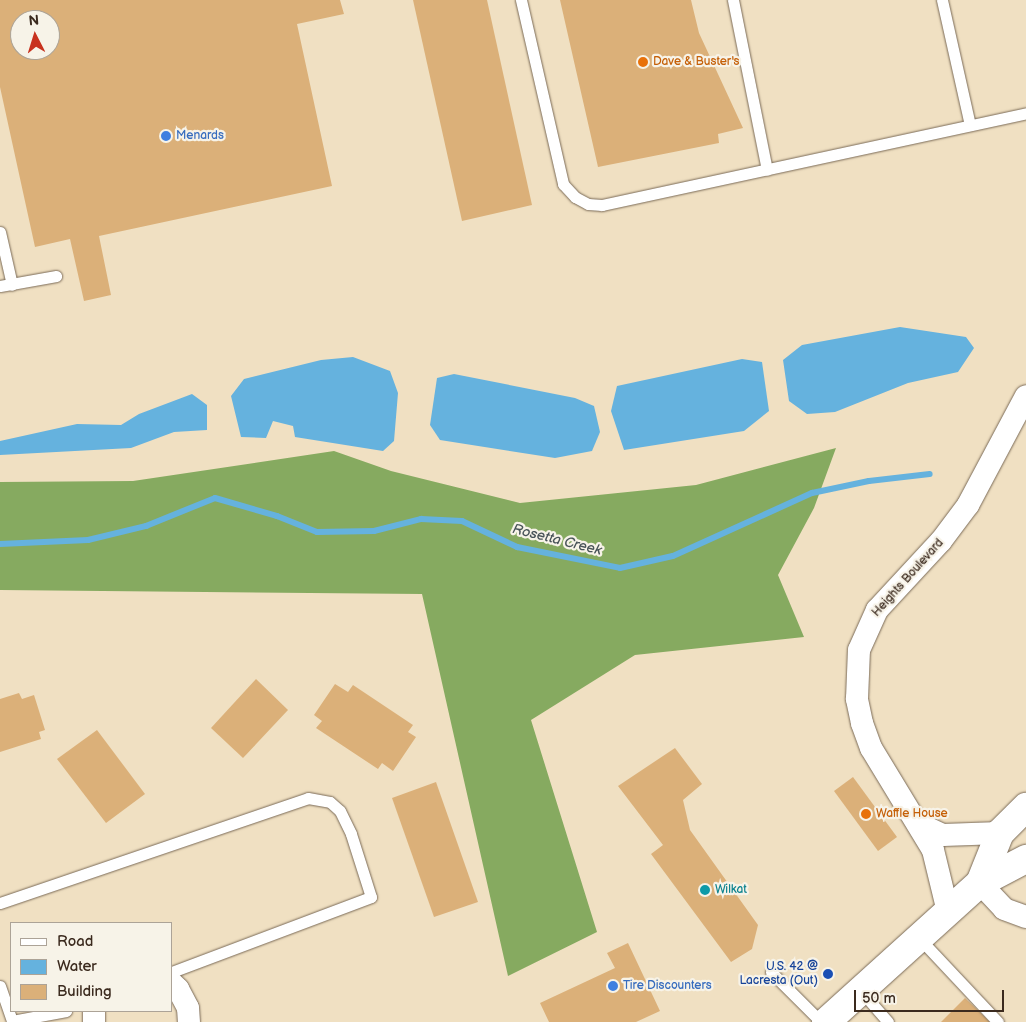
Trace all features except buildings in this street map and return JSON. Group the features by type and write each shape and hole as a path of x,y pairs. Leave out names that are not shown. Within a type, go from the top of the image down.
{"main road":[{"path":"980,883 1000,833 1026,807"},
{"path":"826,1022 980,883 1026,859"}],"street":[{"name":"Heights Boulevard","path":"948,912 933,850 919,824 871,748 862,723 857,699 859,650 877,610 941,542 968,505 1026,396"},
{"path":"919,824 943,835 1000,833"},
{"path":"980,883 1004,908 1026,917"},
{"path":"172,983 178,989 188,1008 189,1022"}],"lane":[{"path":"521,0 563,184 575,197 588,204 602,205 1026,113"},
{"path":"733,0 767,170"},
{"path":"942,0 970,125"},
{"path":"0,232 12,285"},
{"path":"0,286 56,276"},
{"path":"0,904 308,798 330,802 340,811 351,834 371,897 172,972"},
{"path":"920,939 998,1022"},
{"path":"771,972 821,1022"},
{"path":"0,986 12,1021 61,1012"},
{"path":"861,991 888,1022"}],"green space":[{"path":"836,448 814,508 778,575 804,637 635,655 531,720 597,932 508,976 422,594 0,590 0,482 133,481 334,451 391,471 520,503 696,485"}],"water":[{"path":"900,327 966,337 974,348 958,372 908,383 835,412 807,414 789,401 783,360 802,345"},
{"path":"353,357 390,371 398,393 394,441 383,451 295,437 293,426 273,421 266,438 241,437 231,396 244,379 321,360"},
{"path":"742,359 762,362 769,411 744,431 624,450 611,411 617,386"},
{"path":"454,374 575,398 594,406 600,432 592,451 555,458 440,440 430,425 437,378"},
{"path":"192,394 207,405 207,430 174,432 131,448 0,455 0,441 77,424 121,425 139,414"}],"waterway":[{"name":"Rosetta Creek","path":"0,544 88,540 146,526 215,498 277,516 317,532 374,531 421,519 462,521 517,547 620,568 673,556 812,493 869,481 930,474"}],"place":[{"name":"Dave & Buster's","path":"643,62"},
{"name":"Menards","path":"166,136"},
{"name":"Waffle House","path":"866,814"},
{"name":"Wilkat","path":"705,890"},
{"name":"U.S. 42 @ Lacresta (Out)","path":"828,974"},
{"name":"Tire Discounters","path":"613,986"}]}
